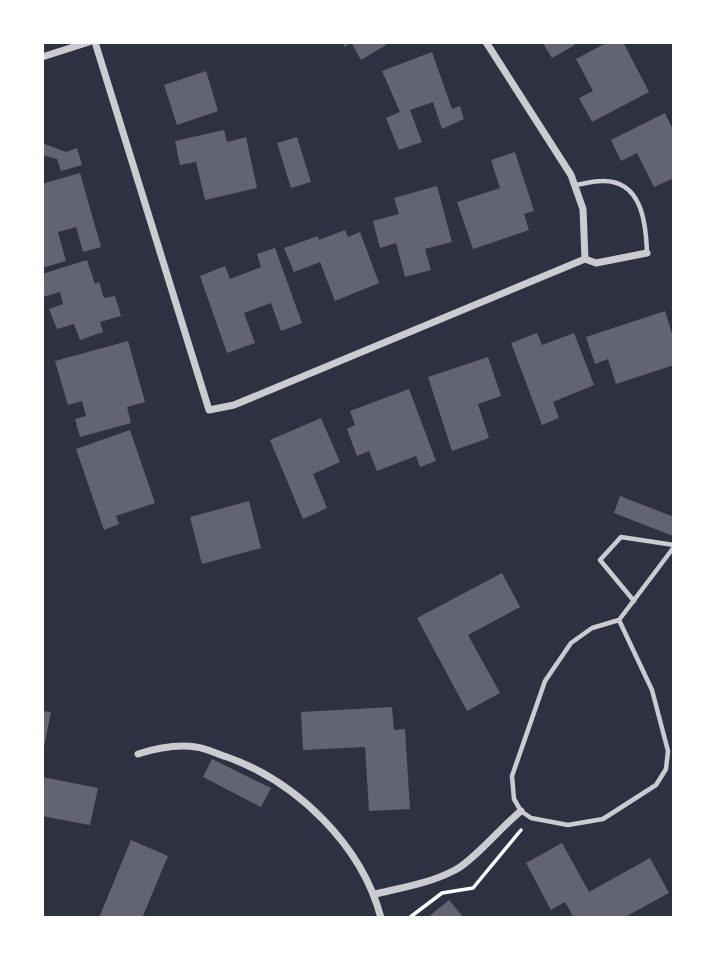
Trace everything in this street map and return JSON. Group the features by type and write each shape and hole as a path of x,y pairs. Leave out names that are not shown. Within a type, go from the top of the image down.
{"street":[{"path":"42,57 89,42"},
{"path":"95,42 209,410 234,405 585,260 596,263 648,253"},
{"path":"486,42 571,175 583,209 585,260"},
{"path":"138,754 162,747 197,747 252,766 304,799 354,856 375,894 381,918"},
{"path":"375,894 457,870 521,811"}],"lane":[{"path":"574,185 604,181 625,186 641,206 646,222 648,253"},
{"path":"620,620 652,690 668,751 667,769 656,785 603,819 568,825 531,818 521,811 514,799 512,776 545,681 570,643 592,628 620,620 634,601 674,546 621,537 600,560 634,601"}],"building":[{"path":"351,42 391,42 361,60"},
{"path":"542,42 573,42 575,45 552,58"},
{"path":"608,42 623,42 649,92 592,122 579,98 593,91 576,59"},
{"path":"432,52 452,109 460,106 464,119 442,129 433,102 410,110 422,142 399,150 386,118 400,112 382,71"},
{"path":"206,71 218,111 177,125 164,85"},
{"path":"665,113 674,132 674,178 654,187 637,153 621,161 611,140"},
{"path":"224,130 227,142 246,137 257,188 205,200 196,162 180,165 175,141"},
{"path":"297,137 311,182 291,188 277,143"},
{"path":"42,143 66,152 77,148 82,165 61,171 57,159 42,155"},
{"path":"515,152 534,211 524,214 529,230 473,249 457,202 500,188 491,160"},
{"path":"80,173 101,247 83,252 76,227 58,232 66,261 42,268 42,184"},
{"path":"437,186 452,242 425,249 431,270 405,277 396,243 380,248 373,221 399,214 394,198"},
{"path":"345,230 348,237 360,232 379,283 335,301 320,262 294,272 284,248 318,236 319,240"},
{"path":"275,248 302,323 281,331 271,303 244,313 255,343 227,353 200,276 225,266 230,279 261,267 257,254"},
{"path":"87,260 95,284 99,282 104,298 115,296 121,316 100,322 103,332 80,340 74,324 57,329 49,309 63,304 60,292 43,297 42,274"},
{"path":"665,311 674,340 674,365 616,384 608,359 595,364 586,337"},
{"path":"537,333 542,345 574,333 594,385 553,402 559,418 542,425 511,343"},
{"path":"128,341 145,402 127,407 131,423 80,437 75,419 86,416 82,401 68,405 55,361"},
{"path":"488,357 501,396 478,404 489,438 452,451 428,377"},
{"path":"409,389 436,461 420,467 416,456 377,471 369,451 357,456 347,429 355,425 350,411"},
{"path":"321,418 340,462 313,474 327,508 303,519 270,440"},
{"path":"130,430 155,503 116,516 119,524 104,530 76,449"},
{"path":"620,496 674,517 673,536 614,513"},
{"path":"249,501 261,548 202,564 190,517"},
{"path":"502,573 520,607 468,635 500,693 467,711 417,618"},
{"path":"392,707 394,730 405,729 410,809 369,811 365,747 303,750 301,712"},
{"path":"42,711 51,712 43,752 42,751"},
{"path":"212,759 271,788 261,807 203,777"},
{"path":"42,777 98,788 90,825 42,816"},
{"path":"131,840 168,856 142,918 99,918"},
{"path":"562,843 589,892 650,858 669,893 623,918 574,918 565,902 551,910 526,863"},
{"path":"449,900 464,918 427,918"}]}
